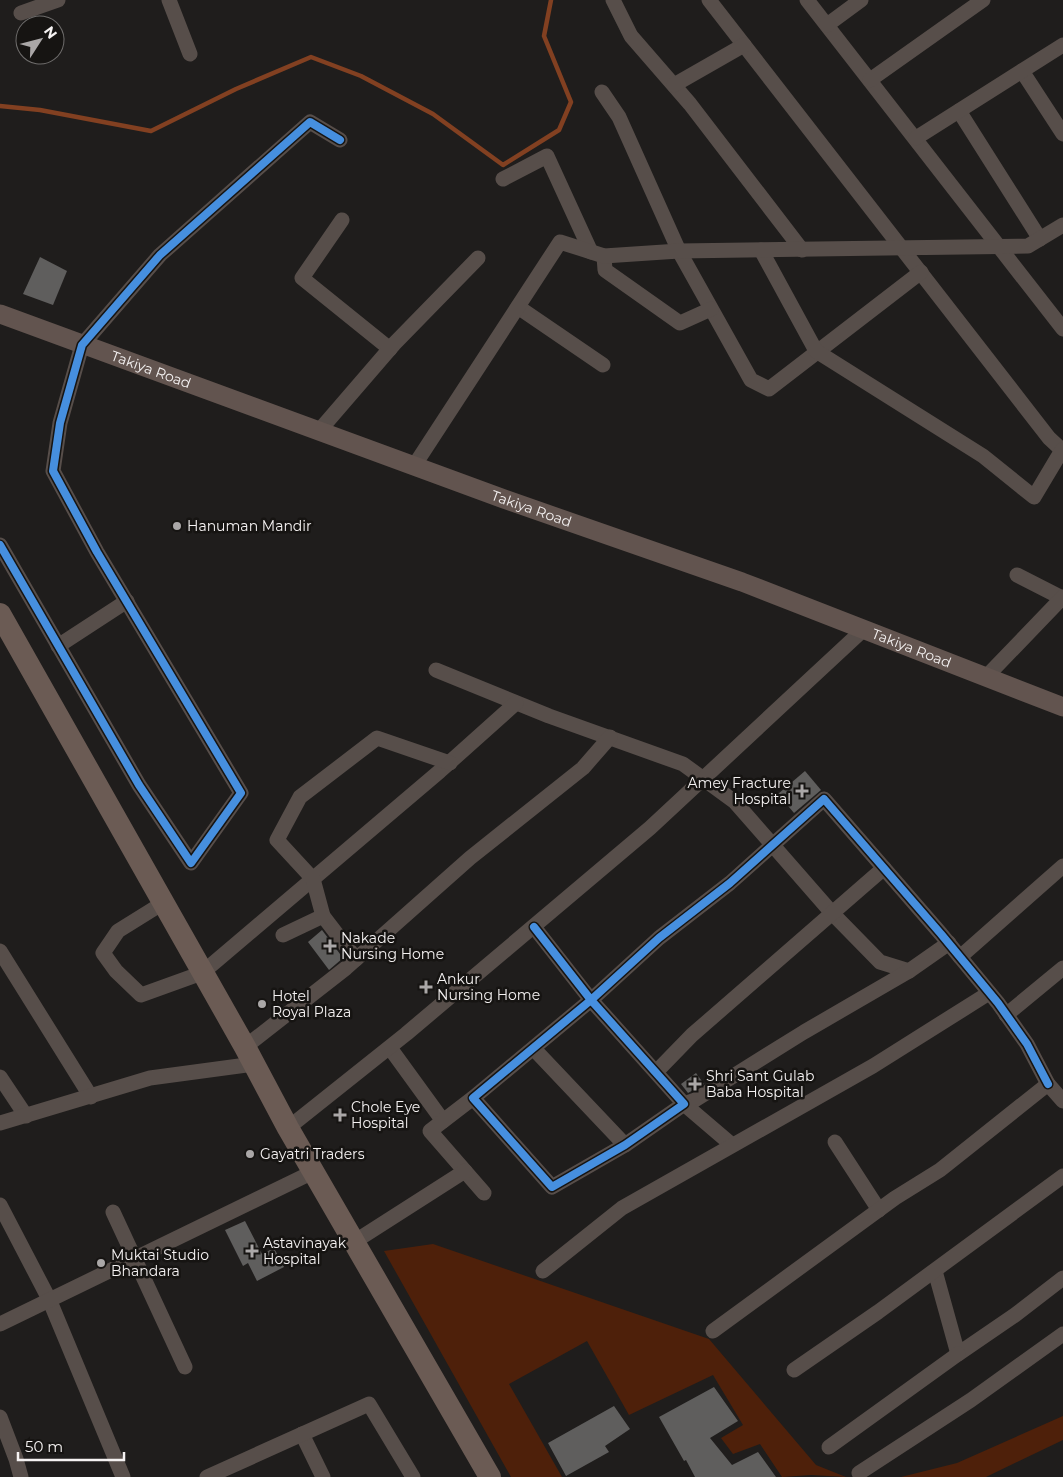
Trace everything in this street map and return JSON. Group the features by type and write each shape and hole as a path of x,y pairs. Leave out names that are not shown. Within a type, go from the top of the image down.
{"highway":[{"path":"0,614 250,1056 288,1128 490,1477"}],"main road":[{"name":"Takiya Road","path":"0,314 414,466 742,582 1063,707"}],"street":[{"path":"21,13 58,0"},
{"path":"169,0 190,54"},
{"path":"612,0 631,36 674,85 802,250"},
{"path":"709,0 1049,438 1062,450 1034,497 983,456 816,351 761,250"},
{"path":"807,0 916,138 1063,330"},
{"path":"827,25 861,0"},
{"path":"870,80 982,0"},
{"path":"674,85 744,45"},
{"path":"916,138 1063,45"},
{"path":"1022,70 1063,134"},
{"path":"602,92 619,117 679,251 751,380 769,389 921,272"},
{"path":"959,111 1040,239"},
{"path":"0,545 139,785 191,863 241,793 97,552 53,471 60,423 82,345 160,255 310,122 340,140"},
{"path":"503,179 547,156 605,270 680,323 712,309"},
{"path":"342,220 302,278 390,349"},
{"path":"414,466 560,242 598,254 1028,246 1063,225"},
{"path":"319,431 390,349 478,258"},
{"path":"518,307 603,365"},
{"path":"986,677 1063,597 1017,575"},
{"path":"58,646 128,601"},
{"path":"288,1128 390,1048 650,828 864,629"},
{"path":"436,670 516,703 683,764 734,802 832,913 880,962 908,971"},
{"path":"163,903 118,931 103,953 116,971 141,995 202,973 450,763 516,703"},
{"path":"0,1123 150,1078 250,1056 282,1020 356,959 470,858 583,768 610,737"},
{"path":"356,959 323,916 313,879 277,840 300,797 377,738 450,763"},
{"path":"484,1193 430,1132 534,1049 659,938 730,883 824,798 949,943 1006,1015 1027,1044 1048,1084 1063,1101"},
{"path":"960,957 1063,866"},
{"path":"656,1071 692,1035 884,868"},
{"path":"283,934 323,916"},
{"path":"534,927 591,1000 684,1104 732,1145"},
{"path":"473,1098 552,1187 625,1146 684,1104 695,1100 804,1032 908,971 949,943"},
{"path":"0,951 91,1097"},
{"path":"1006,1015 1063,968"},
{"path":"543,1271 622,1208 874,1066 988,993"},
{"path":"390,1048 443,1121"},
{"path":"534,1049 625,1146"},
{"path":"0,1077 26,1116"},
{"path":"712,1331 879,1210 940,1170 1048,1084"},
{"path":"835,1142 879,1210"},
{"path":"354,1242 465,1171"},
{"path":"0,1324 313,1172"},
{"path":"794,1370 935,1271 1063,1176"},
{"path":"0,1204 50,1299 122,1477"},
{"path":"113,1212 185,1367"},
{"path":"935,1271 958,1354"},
{"path":"829,1447 958,1354 1015,1316 1063,1278"},
{"path":"859,1473 971,1400 1063,1334"},
{"path":"215,1475 369,1404 413,1477"},
{"path":"0,1417 16,1459 20,1477"},
{"path":"302,1434 323,1477"}],"shaded area":[{"path":"433,1244 709,1339 816,1465 846,1477 811,1475 782,1477 760,1444 733,1454 721,1438 743,1425 713,1375 629,1415 587,1341 509,1384 562,1477 511,1477 384,1251"},
{"path":"1063,1416 1063,1440 986,1477 901,1477 957,1463"}],"building":[{"path":"40,257 67,271 53,305 23,294"},
{"path":"805,771 821,790 794,813 778,794"},
{"path":"322,930 343,958 329,970 308,942"},
{"path":"696,1073 704,1084 688,1093 681,1084"},
{"path":"245,1221 262,1254 274,1248 284,1267 257,1281 248,1263 243,1266 225,1230"},
{"path":"714,1387 738,1421 710,1438 732,1465 758,1452 776,1477 695,1477 659,1417"},
{"path":"614,1406 630,1429 605,1446 609,1452 566,1476 548,1443"}],"waterway":[{"path":"0,106 40,110 151,131 236,89 311,57 361,76 433,114 503,165 559,130 571,102 544,36 551,0"}],"cycle path":[{"path":"0,545 139,785 191,863 241,793 97,552 53,471 60,423 82,345 160,255 310,122 340,140"},
{"path":"534,927 591,1000 473,1098 552,1187 625,1145 684,1104 591,1000 659,938 730,883 824,799 998,1003 1027,1044 1048,1084"}],"place":[{"name":"Hanuman Mandir","path":"177,526"},
{"name":"Amey Fracture Hospital","path":"802,791"},
{"name":"Nakade Nursing Home","path":"330,946"},
{"name":"Ankur Nursing Home","path":"426,987"},
{"name":"Hotel Royal Plaza","path":"262,1004"},
{"name":"Shri Sant Gulab Baba Hospital","path":"695,1084"},
{"name":"Chole Eye Hospital","path":"340,1115"},
{"name":"Gayatri Traders","path":"250,1154"},
{"name":"Astavinayak Hospital","path":"252,1251"},
{"name":"Muktai Studio Bhandara","path":"101,1263"}]}
